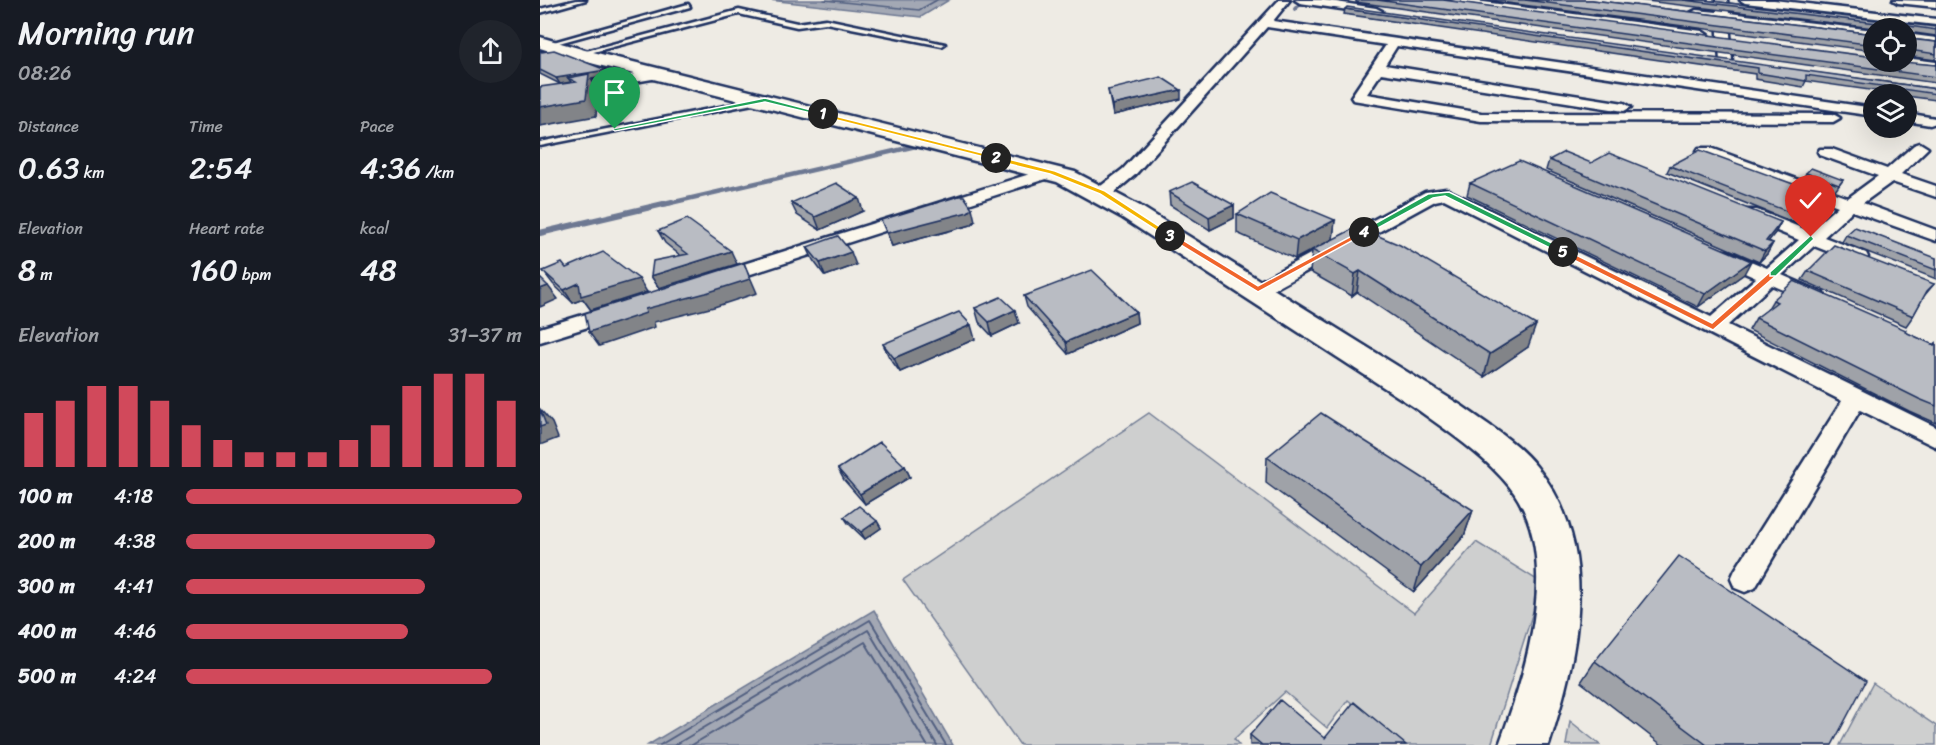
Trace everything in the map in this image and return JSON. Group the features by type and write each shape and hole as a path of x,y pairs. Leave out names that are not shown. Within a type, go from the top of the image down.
{"main road":[{"path":"542,43 578,54 1052,172 1103,193 1258,290 1451,417 1519,471 1540,506 1552,537 1558,589 1558,623 1534,716 1524,745"}],"street":[{"path":"1103,193 1129,172 1285,0"},
{"path":"1300,0 1384,13 1388,0"},
{"path":"1443,0 1729,38"},
{"path":"1722,0 1722,16 1729,38 1726,61"},
{"path":"1745,0 1936,22"},
{"path":"1898,0 1936,4"},
{"path":"1678,11 1863,33"},
{"path":"1264,23 1863,110"},
{"path":"1917,39 1936,42"},
{"path":"1394,42 1358,97 1481,117 1863,118"},
{"path":"1917,64 1936,66"},
{"path":"1377,68 1696,119"},
{"path":"540,94 659,74"},
{"path":"1917,119 1930,121"},
{"path":"1713,327 1811,237 1850,204 1890,175 1920,148"},
{"path":"1705,151 1936,236"},
{"path":"1826,152 1936,192"},
{"path":"703,283 1052,172"},
{"path":"1258,290 1431,196 1446,194 1936,438"},
{"path":"1734,207 1874,262"},
{"path":"1706,249 1832,304"},
{"path":"540,336 638,304"},
{"path":"1745,579 1856,398"}],"lane":[{"path":"540,11 583,0"},
{"path":"542,43 688,6"},
{"path":"578,54 739,12 797,25 826,21 942,44"},
{"path":"540,144 765,100"}],"shaded area":[{"path":"1149,413 1414,613 1476,542 1542,583 1491,745 1403,745 1348,700 1327,728 1285,692 1234,739 1239,745 1020,745 903,580"},
{"path":"1873,683 1936,726 1936,745 1840,745"},
{"path":"1570,721 1600,745 1566,745"}],"water":[{"path":"769,0 949,0 921,17"},
{"path":"874,610 953,745 648,745"}],"building":[{"path":"1377,0 1443,0 1863,56 1863,67"},
{"path":"1525,0 1592,0 1863,33 1863,44"},
{"path":"1683,0 1703,0 1863,19 1863,21"},
{"path":"1347,7 1900,84 1868,84 1806,75 1806,81 1758,73 1758,68 1345,9"},
{"path":"1917,25 1936,27 1936,30 1917,27"},
{"path":"1917,40 1936,42 1936,54 1917,51"},
{"path":"554,50 606,70 556,78 540,70 540,51"},
{"path":"1917,63 1936,65 1936,77 1900,72 1917,72"},
{"path":"589,74 586,99 540,107 540,87 576,82 568,78"},
{"path":"1161,77 1181,90 1112,105 1108,90"},
{"path":"1917,86 1936,89 1936,94 1917,91"},
{"path":"1700,150 1829,197 1802,217 1670,166"},
{"path":"1564,152 1591,163 1609,153 1781,222 1766,241 1773,243 1765,251 1549,160"},
{"path":"1519,161 1751,261 1705,294 1470,183"},
{"path":"1811,168 1843,180 1839,185 1806,173"},
{"path":"1192,182 1234,205 1209,217 1169,192"},
{"path":"836,183 859,198 815,217 791,203"},
{"path":"1270,193 1335,220 1297,240 1237,214"},
{"path":"964,196 972,208 968,212 887,233 881,220"},
{"path":"687,219 731,251 651,276 653,261 688,254 658,231"},
{"path":"1357,227 1400,245 1536,325 1490,354 1360,271 1355,274 1312,250"},
{"path":"1855,227 1936,258 1936,270 1846,235"},
{"path":"838,236 851,252 820,263 807,247"},
{"path":"1834,245 1934,284 1927,291 1913,316 1808,271"},
{"path":"603,252 639,279 581,296 579,283 564,290 543,271 562,263 566,268"},
{"path":"744,263 750,279 645,309 646,313 589,332 585,313"},
{"path":"1092,270 1136,312 1066,342 1024,296"},
{"path":"540,278 548,286 540,289"},
{"path":"1794,281 1906,330 1905,332 1934,345 1936,343 1936,406 1756,318 1777,302 1773,300"},
{"path":"1001,297 1015,310 989,322 975,308"},
{"path":"959,312 971,325 894,358 883,344"},
{"path":"540,409 546,425 540,427"},
{"path":"1321,413 1473,510 1421,567 1267,457"},
{"path":"880,442 905,466 860,494 838,469"},
{"path":"859,506 877,521 861,532 844,517"},
{"path":"1679,556 1866,681 1832,745 1707,745 1595,661"},
{"path":"1280,700 1325,738 1354,702 1406,745 1262,745 1250,735"}],"waterway":[{"path":"1295,9 1301,3"},
{"path":"666,204 916,146"},
{"path":"540,233 672,202"}],"route":[{"path":"615,129 765,100 1066,177 1103,193 1258,290 1438,193 1446,194 1511,225 1713,327 1811,237"}]}
